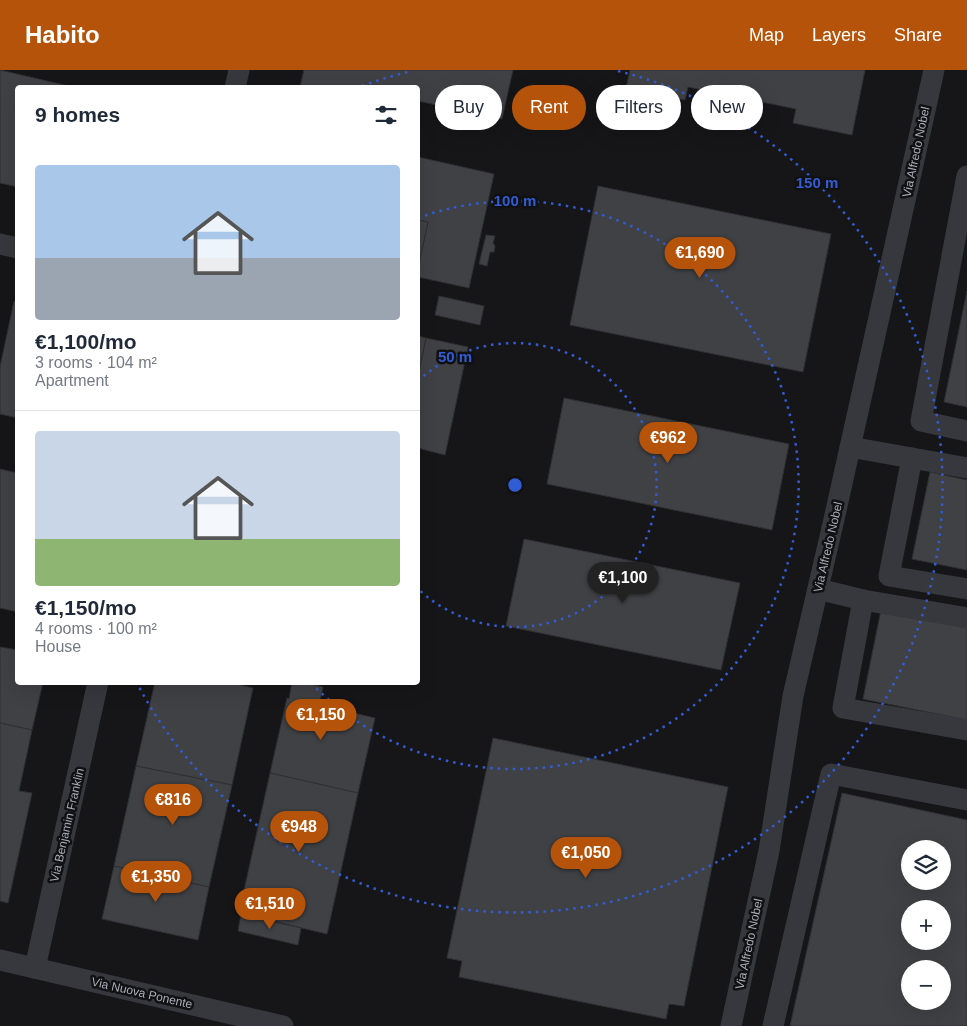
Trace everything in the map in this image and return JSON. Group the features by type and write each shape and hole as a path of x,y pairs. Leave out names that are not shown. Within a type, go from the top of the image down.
{"street":[{"path":"235,85 239,70"},
{"name":"Via Alfredo Nobel","path":"731,1026 769,851 793,696 934,70"},
{"path":"967,176 921,421 967,431"},
{"path":"0,244 15,247"},
{"path":"850,447 967,468"},
{"path":"912,458 889,576 967,589"},
{"path":"818,589 863,600 967,618"},
{"path":"863,600 843,708 967,730"},
{"name":"Via Benjamin Franklin","path":"35,968 97,685"},
{"path":"772,1026 831,774 967,800"},
{"name":"Via Nuova Ponente","path":"0,960 283,1026"}],"building":[{"path":"0,70 64,85 15,85 15,186 0,183"},
{"path":"304,70 513,70 502,119 502,85 435,85 435,105 420,101 420,85 300,85"},
{"path":"630,70 865,70 852,135 793,123 796,109 763,102 763,85 691,85 691,88 688,87 685,100 681,99 681,85 627,85"},
{"path":"420,157 494,174 469,288 420,277 420,259 428,222 420,220"},
{"path":"598,186 831,234 803,372 570,325"},
{"path":"420,220 428,222 420,259"},
{"path":"486,235 495,236 493,243 495,246 494,252 490,252 487,266 479,264"},
{"path":"967,291 967,407 944,402"},
{"path":"439,296 484,306 480,325 435,315"},
{"path":"14,301 15,417 0,414 0,367"},
{"path":"420,336 426,338 420,368"},
{"path":"426,338 468,347 445,455 420,449 420,368"},
{"path":"564,398 789,444 772,530 547,484"},
{"path":"0,469 15,472 15,611 0,608"},
{"path":"930,472 967,480 967,570 912,559"},
{"path":"524,539 740,583 721,670 506,626"},
{"path":"881,610 967,628 967,720 863,699"},
{"path":"0,647 15,650 15,685 42,685 32,730 0,723"},
{"path":"154,685 240,685 253,688 232,785 136,766"},
{"path":"291,685 315,685 323,687 319,705 375,718 358,793 270,773 287,698 289,699"},
{"path":"0,723 32,730 19,791 32,793 8,903 0,901"},
{"path":"493,738 728,787 684,1006 669,1004 666,1019 459,977 462,961 447,958"},
{"path":"136,766 232,785 209,887 114,866"},
{"path":"270,773 358,793 327,934 239,913"},
{"path":"842,793 967,820 967,1026 790,1026"},
{"path":"114,866 209,887 198,940 102,919"},
{"path":"241,914 301,928 298,945 238,931"}]}
